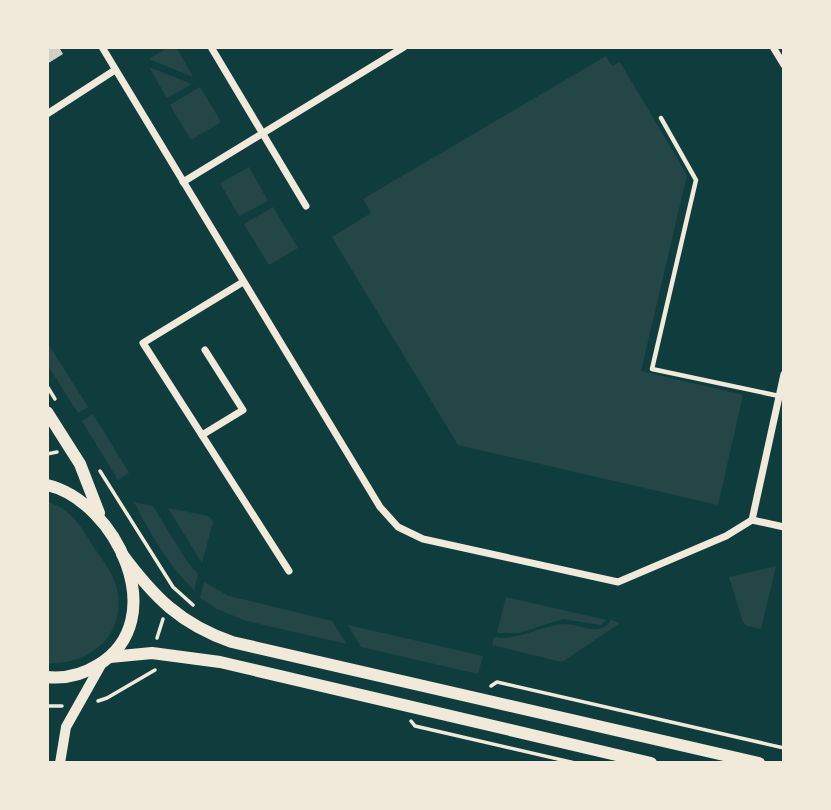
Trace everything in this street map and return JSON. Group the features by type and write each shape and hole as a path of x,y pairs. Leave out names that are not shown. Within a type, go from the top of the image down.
{"main road":[{"path":"47,412 80,464 101,520 122,554 150,591 197,627 232,642 759,763"},
{"path":"47,485 80,498 101,520"},
{"path":"47,677 66,678 86,673 106,660 125,638 133,614 133,584 122,554"},
{"path":"106,660 152,653 220,662 651,763"}],"street":[{"path":"102,47 380,507 398,527 414,536 618,582 726,536 752,520 784,527"},
{"path":"183,182 404,47"},
{"path":"773,47 784,65"},
{"path":"216,49 306,206"},
{"path":"47,114 116,70"},
{"path":"243,282 143,343 289,571"},
{"path":"202,435 243,410 205,349"},
{"path":"752,520 784,374"},
{"path":"60,763 66,727 106,660"}],"lane":[{"path":"661,118 696,180 652,369 779,396"}],"path":[{"path":"94,461 173,587 197,608"},
{"path":"156,642 164,617"},
{"path":"94,701 107,698 143,677"},
{"path":"489,688 497,682 784,748"},
{"path":"47,706 54,707"}],"shaded area":[{"path":"169,47 176,47 193,77 149,59"},
{"path":"606,56 612,66 620,62 687,175 641,371 743,395 718,505 458,445 332,237 371,213 363,199"},
{"path":"149,67 192,84 167,98"},
{"path":"200,87 221,122 191,140 170,105"},
{"path":"249,167 268,201 239,216 220,183"},
{"path":"273,207 298,248 269,265 244,224"},
{"path":"47,342 88,407 78,413 47,364"},
{"path":"93,414 129,473 118,480 82,421"},
{"path":"47,502 63,509 75,519 113,577 119,605 111,633 102,644 91,653 63,663 47,663"},
{"path":"134,502 153,506 186,560 198,574 194,590 161,549"},
{"path":"168,508 209,516 213,522 202,563"},
{"path":"776,566 761,629 747,626 743,622 729,577"},
{"path":"204,582 229,596 332,621 347,644 246,621 217,609 200,598"},
{"path":"506,597 606,620 601,625 563,619 519,633 497,633"},
{"path":"611,620 620,623 562,662 492,645 494,637 513,637 565,624 596,629 607,625"},
{"path":"348,625 483,656 478,674 361,647"}],"building":[{"path":"47,47 59,47 63,54 47,64"}]}
